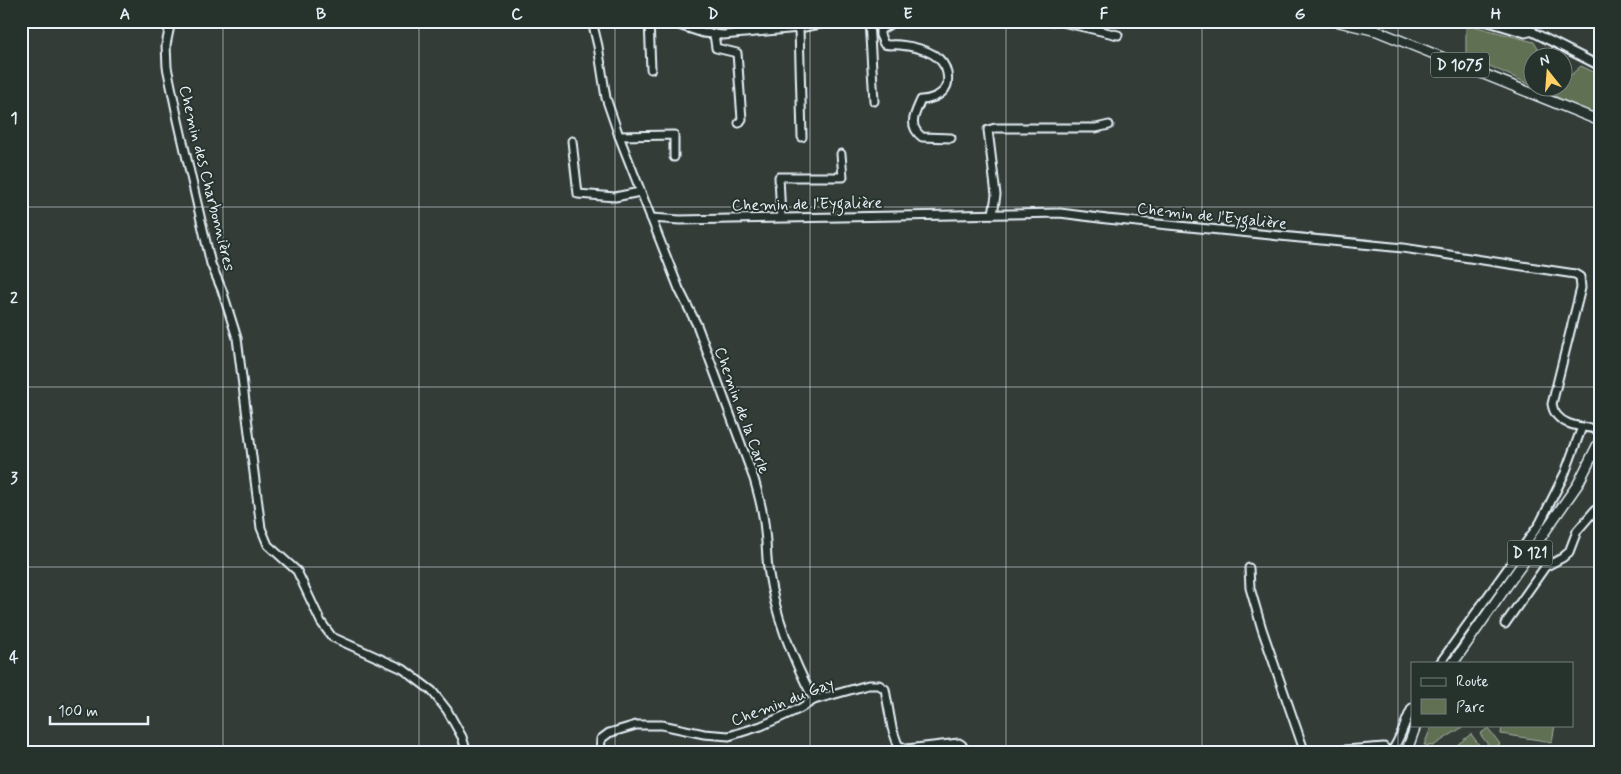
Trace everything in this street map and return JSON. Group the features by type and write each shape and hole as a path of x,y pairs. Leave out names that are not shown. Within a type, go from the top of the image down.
{"main road":[{"name":"D 1075","path":"1335,21 1377,31 1600,121"},
{"name":"D 1075","path":"1583,115 1600,125"},
{"name":"D 121","path":"1454,662 1578,484 1600,440"},
{"path":"1406,753 1416,726"}],"street":[{"name":"Chemin des Charbonnières","path":"171,21 166,45 169,76 211,264 222,290 237,338 261,528 268,545 297,571 321,622 332,637 403,668 432,691 462,737 467,753"},
{"name":"Chemin de la Carle","path":"592,21 606,98 619,136 679,288 699,332 760,496 769,575 779,619 796,665 814,700"},
{"path":"649,21 651,69"},
{"path":"666,21 703,33 714,34 799,28 836,21"},
{"path":"868,21 874,101"},
{"path":"895,21 880,30 884,44 904,46 930,53 941,61 947,72 945,89 930,100 921,100 912,118 914,128 922,137 951,138"},
{"path":"1030,21 1053,21"},
{"path":"1058,21 1118,35"},
{"path":"1485,21 1526,33 1533,31"},
{"path":"1511,21 1600,66"},
{"path":"799,28 802,137"},
{"path":"714,34 716,48 737,53 742,119 739,123"},
{"path":"994,214 996,195 988,130 995,128 1096,128 1109,125"},
{"path":"619,136 674,135 674,157"},
{"path":"572,141 578,194 615,197 640,192"},
{"path":"781,217 779,177 843,177 841,154"},
{"name":"Chemin de l'Eygalière","path":"651,218 680,220 1060,213 1394,247 1575,274 1580,277 1581,288 1552,404 1559,419 1582,427 1598,429"},
{"path":"1441,662 1540,522 1565,473 1582,427"},
{"path":"1505,624 1545,568 1569,552 1577,531 1585,520 1595,510 1600,510"},
{"path":"1249,568 1250,588 1262,629 1305,753"},
{"name":"Chemin du Gay","path":"600,753 601,740 609,733 628,727 662,725 704,734 728,736 761,726 814,700 868,685 879,685 885,689 893,733 898,745 907,749 959,743 966,753"},
{"path":"1329,753 1333,751 1384,747 1389,753 1397,745 1411,710"}],"green space":[{"path":"1466,24 1534,42 1538,48 1524,48 1524,82 1466,55"},
{"path":"1581,66 1600,75 1599,116 1559,98 1574,98 1574,72"},
{"path":"1432,726 1464,726 1433,746 1424,745"},
{"path":"1502,726 1555,726 1552,742 1501,734"},
{"path":"1488,728 1500,744 1492,750 1480,734"},
{"path":"1471,734 1485,753 1447,753"}],"waterway":[{"path":"1072,211 1095,214"},
{"path":"1111,216 1373,240"}]}
